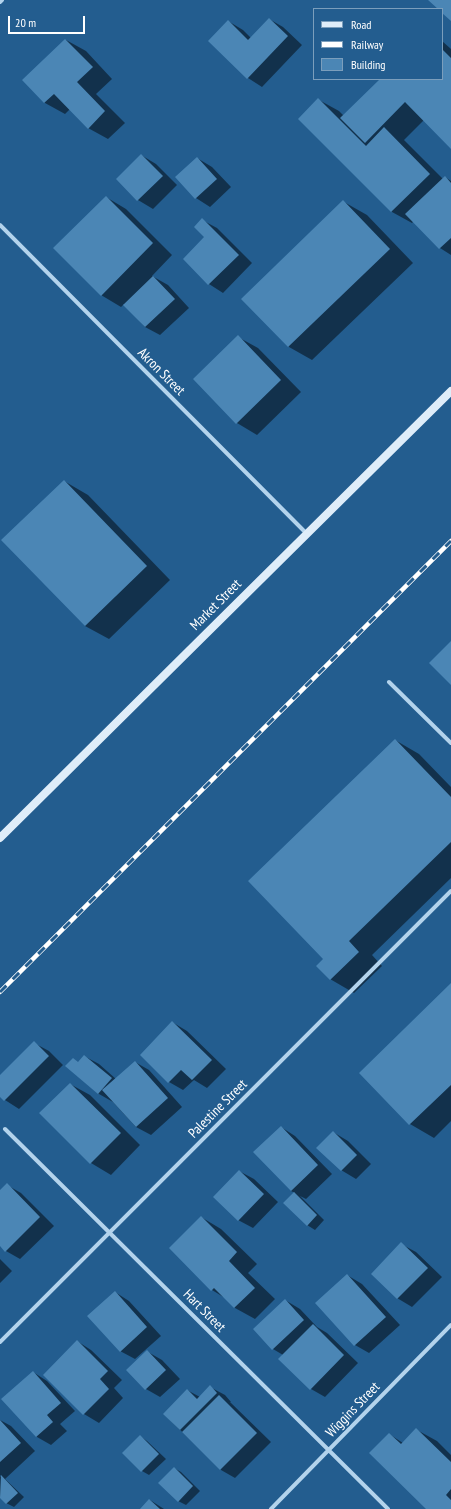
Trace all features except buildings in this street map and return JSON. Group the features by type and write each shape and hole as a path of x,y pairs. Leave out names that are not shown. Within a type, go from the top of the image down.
{"main road":[{"name":"Market Street","path":"0,838 451,391"}],"street":[{"name":"Akron Street","path":"0,225 307,534"},
{"path":"389,682 451,743"},
{"name":"Palestine Street","path":"0,1342 451,891"},
{"name":"Hart Street","path":"5,1129 388,1509"},
{"name":"Wiggins Street","path":"271,1509 451,1325"}],"railway":[{"path":"0,992 451,541"}]}
